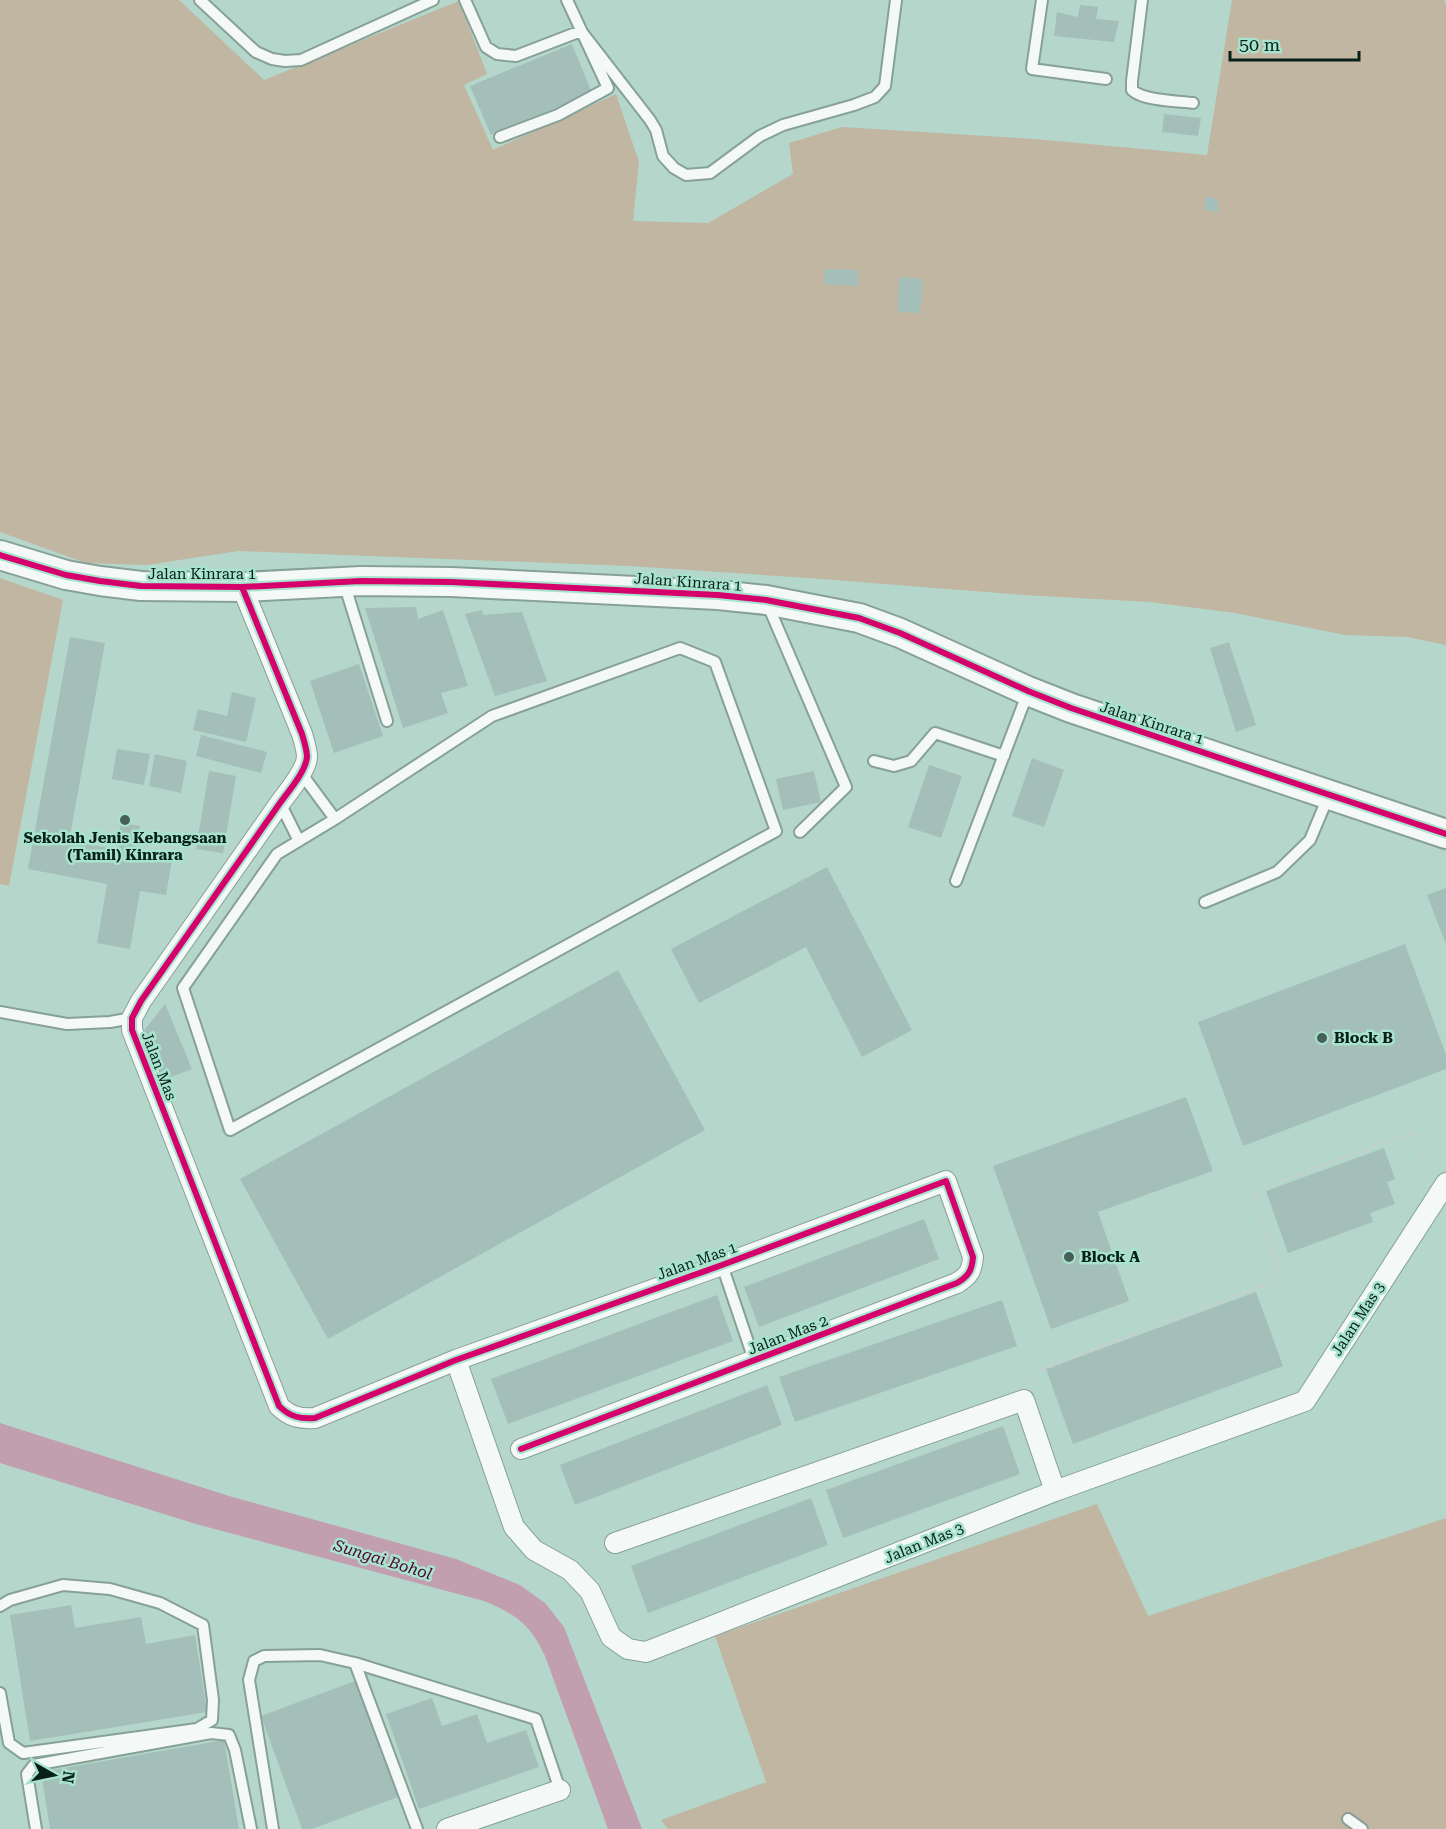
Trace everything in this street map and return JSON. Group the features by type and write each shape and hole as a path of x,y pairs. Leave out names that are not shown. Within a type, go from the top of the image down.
{"street":[{"name":"Jalan Kinrara 1","path":"0,555 66,574 141,586 242,587 344,582 493,583 718,595 766,600 859,618 900,633 1028,692 1446,834"},
{"name":"Jalan Mas","path":"242,587 302,734 307,756 306,762 301,773 141,1001 132,1018 132,1030 279,1406 293,1417 315,1418 456,1360"},
{"name":"Jalan Mas 1","path":"456,1360 722,1265 946,1181"},
{"name":"Jalan Mas 2","path":"521,1449 965,1279 970,1274 973,1257 946,1181"},
{"name":"Jalan Mas 3","path":"456,1360 514,1527 534,1550 570,1570 590,1591 611,1637 628,1649 646,1652 1055,1491 1305,1401 1446,1183"},
{"path":"615,1544 1024,1400 1055,1491"},
{"path":"447,1829 560,1790"}],"lane":[{"path":"200,0 256,52 272,59 285,61 301,60 433,0"},
{"path":"465,0 486,46 497,54 516,56 581,32"},
{"path":"500,137 558,115 608,88 567,0"},
{"path":"581,32 650,120 656,130 663,156 675,168 687,175 710,173 760,136 783,125 875,97 885,86 896,0"},
{"path":"1042,0 1032,69 1106,79"},
{"path":"1142,0 1132,90 1137,95 1146,97 1193,103"},
{"path":"344,582 387,722"},
{"path":"766,600 846,787 800,832"},
{"path":"680,648 715,662 776,831 230,1130 183,988 277,854 335,819 492,716 680,648"},
{"path":"956,881 1028,692"},
{"path":"874,761 894,766 911,760 935,733 1004,756"},
{"path":"301,773 335,819"},
{"path":"1204,902 1277,872 1310,840 1329,794"},
{"path":"280,803 299,841"},
{"path":"0,1012 67,1024 110,1022 132,1018"},
{"path":"722,1265 754,1360"},
{"path":"0,1606 10,1600 63,1585 110,1589 160,1603 203,1625 213,1700 212,1720 197,1729 23,1753 9,1743 0,1693"},
{"path":"273,1829 249,1680 254,1661 264,1656 320,1655 355,1663 536,1719 560,1790"},
{"path":"355,1663 417,1829"},
{"path":"36,1829 27,1774 34,1765 211,1732 229,1735 235,1750 250,1829"},
{"path":"1348,1819 1362,1829"}],"path":[{"path":"1024,1400 1038,1371 1273,1282 1278,1269 1255,1198 1260,1189 1413,1132 1425,1163"}],"shaded area":[{"path":"0,0 179,0 264,80 459,1 487,74 464,85 493,150 616,94 639,162 633,221 708,223 793,174 789,143 842,127 1035,139 1207,155 1232,0 1444,0 1446,5 1446,645 1407,637 1345,635 1235,613 1150,602 630,566 238,551 147,565 86,563 0,532"},
{"path":"0,578 63,600 9,886 0,884"},
{"path":"1097,1504 1148,1616 1446,1518 1446,1829 668,1829 661,1820 766,1782 715,1636"}],"water":[{"name":"Sungai Bohol","path":"0,1423 229,1496 456,1559 520,1585 545,1603 564,1627 642,1829 608,1829 545,1656 528,1628 514,1616 484,1601 196,1524 0,1463"}],"building":[{"path":"1080,5 1098,7 1096,19 1119,21 1114,42 1054,36 1057,12 1078,17"},
{"path":"572,44 592,93 491,135 470,86"},
{"path":"1164,114 1201,118 1198,136 1162,132"},
{"path":"1205,197 1218,199 1218,212 1204,210"},
{"path":"825,269 858,270 858,286 824,284"},
{"path":"899,277 923,279 920,313 898,312"},
{"path":"416,607 418,619 443,610 468,686 441,693 448,713 403,728 365,608"},
{"path":"482,610 483,615 522,612 547,681 495,696 465,614"},
{"path":"70,637 105,643 69,841 116,849 121,823 140,826 135,854 172,860 166,895 140,891 130,949 97,943 107,884 28,869"},
{"path":"1229,642 1256,725 1236,732 1210,648"},
{"path":"359,664 383,736 334,753 310,681"},
{"path":"232,692 256,698 246,742 193,730 198,709 227,716"},
{"path":"201,735 267,752 261,773 196,756"},
{"path":"117,749 150,754 144,785 112,779"},
{"path":"155,754 187,761 181,793 149,786"},
{"path":"1032,758 1064,770 1044,827 1012,816"},
{"path":"929,765 962,776 941,838 908,827"},
{"path":"209,771 236,776 223,853 196,849"},
{"path":"814,771 821,802 783,810 776,779"},
{"path":"827,867 912,1030 862,1057 806,947 699,1003 671,949"},
{"path":"1446,888 1446,944 1427,895"},
{"name":"Block B","path":"1405,944 1446,1055 1446,1069 1243,1146 1198,1022"},
{"path":"618,970 705,1130 328,1339 240,1179"},
{"path":"165,1004 192,1069 161,1081 142,1033"},
{"name":"Block A","path":"1186,1097 1213,1171 1098,1212 1129,1301 1051,1329 993,1166"},
{"path":"1384,1148 1395,1179 1387,1182 1395,1204 1370,1213 1373,1222 1288,1253 1266,1191"},
{"path":"924,1219 939,1259 759,1327 744,1287"},
{"path":"1256,1292 1283,1366 1073,1444 1046,1369"},
{"path":"717,1295 733,1341 508,1424 491,1379"},
{"path":"1002,1300 1017,1346 795,1422 779,1377"},
{"path":"767,1385 782,1425 575,1505 560,1465"},
{"path":"1003,1426 1020,1474 843,1538 826,1490"},
{"path":"811,1498 828,1545 648,1613 631,1566"},
{"path":"71,1605 75,1628 141,1617 146,1644 195,1635 207,1712 30,1741 10,1615"},
{"path":"355,1681 398,1797 312,1829 302,1829 261,1716"},
{"path":"432,1698 442,1726 477,1714 487,1743 526,1730 539,1767 419,1809 386,1714"},
{"path":"224,1740 239,1829 50,1829 41,1772"}],"cycle path":[{"path":"0,555 66,575 141,586 242,587 361,581 451,582 718,595 766,600 859,618 900,633 1071,708 1446,834"},
{"path":"242,587 302,734 307,757 306,763 296,781 141,1001 132,1018 132,1030 279,1406 287,1413 315,1418 456,1360 722,1265 946,1181 973,1257 969,1272 957,1283 521,1449"}],"place":[{"name":"Sekolah Jenis Kebangsaan (Tamil) Kinrara","path":"125,820"},
{"name":"Block B","path":"1322,1038"},
{"name":"Block A","path":"1069,1257"}]}
